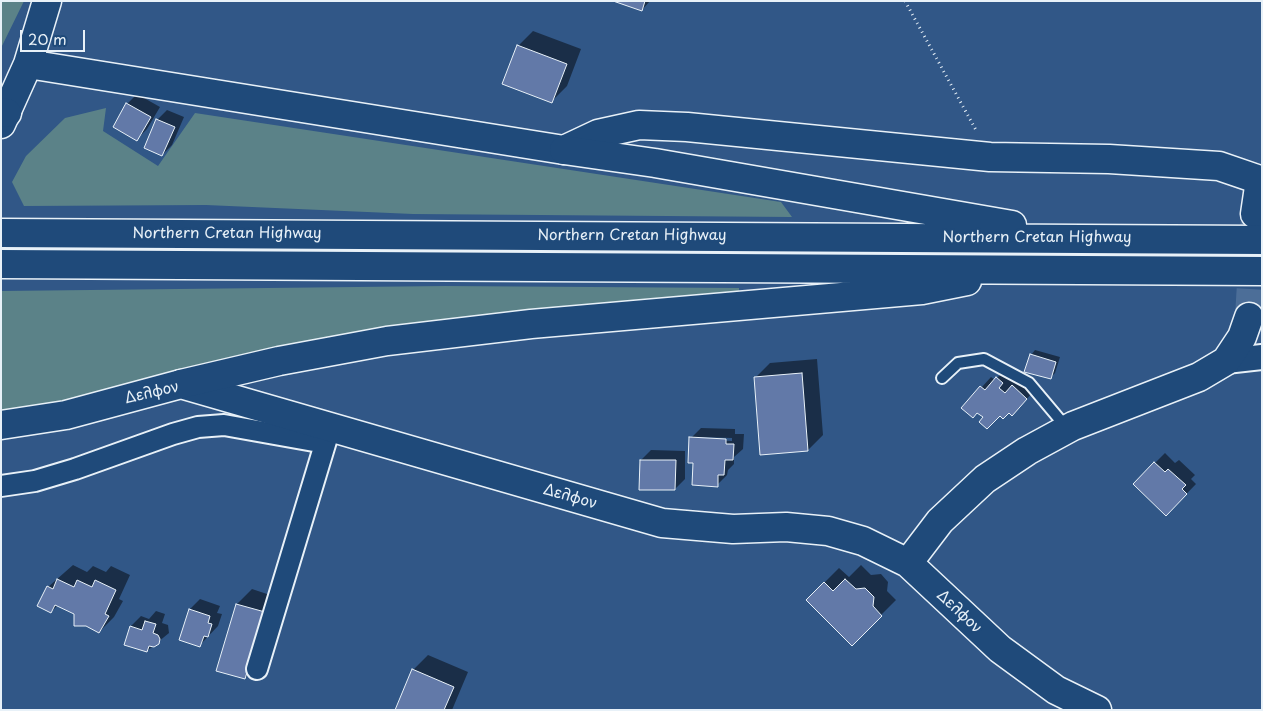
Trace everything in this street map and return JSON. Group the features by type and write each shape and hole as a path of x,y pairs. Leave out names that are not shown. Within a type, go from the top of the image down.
{"main road":[{"path":"3,117 28,64 47,1"},
{"path":"28,64 655,163 1090,238"},
{"path":"564,150 598,134 639,124 687,127 990,157 1109,159 1219,166 1261,179 1255,214"},
{"name":"Northern Cretan Highway","path":"3,233 1262,240"},
{"name":"Northern Cretan Highway","path":"3,264 1262,271"},
{"path":"181,384 279,361 387,341 531,324 922,290 1022,269"},
{"path":"908,563 940,521 986,479 1067,429 1199,377 1226,361 1242,337 1249,317"},
{"name":"Δελφον","path":"1,425 66,415 181,384 328,435 662,523 733,529 786,527 828,532 863,541 908,563 1000,650 1056,690 1097,710"}],"street":[{"path":"1226,361 1262,357"},
{"path":"1,486 34,481 75,469 172,434 198,427 234,426 328,435 257,669"}],"lane":[{"path":"942,378 958,363 984,360 1029,383 1067,429"}],"path":[{"path":"905,1 990,157"}],"green space":[{"path":"1,1 24,1 1,48"},
{"path":"106,108 103,131 158,166 195,113 781,202 792,217 413,214 206,205 24,206 12,182 26,156 65,118"},
{"path":"445,286 739,288 739,299 33,411 1,412 1,291"}],"building":[{"path":"613,1 645,1 642,11"},
{"path":"517,45 567,64 552,103 502,84"},
{"path":"126,103 151,117 137,141 113,127"},
{"path":"156,119 175,127 162,156 144,148"},
{"path":"1030,354 1056,362 1051,379 1024,372"},
{"path":"802,373 808,451 760,455 754,377"},
{"path":"996,377 1003,383 999,388 1005,393 1012,385 1027,399 1012,416 1009,413 1003,419 1000,416 987,429 979,422 983,417 977,413 973,418 961,408 980,386 985,390"},
{"path":"689,437 726,439 726,444 734,444 733,460 725,460 724,475 718,475 718,487 692,485 693,463 688,463"},
{"path":"640,460 676,460 675,490 639,490"},
{"path":"1154,462 1165,472 1168,469 1186,485 1182,489 1187,494 1166,516 1133,484"},
{"path":"57,579 74,587 77,580 92,587 95,580 116,590 105,614 109,616 99,633 86,626 74,626 74,614 55,605 51,613 37,606 47,586 53,589"},
{"path":"845,579 856,589 865,588 874,597 873,606 882,616 852,646 806,600 824,582 833,591"},
{"path":"236,604 265,612 245,679 216,671"},
{"path":"189,609 210,616 208,623 212,624 208,637 204,636 200,647 179,640"},
{"path":"145,621 156,624 153,633 158,635 160,639 159,644 154,647 149,646 147,652 124,645 130,626 142,630"},
{"path":"412,669 454,687 444,710 395,710"}],"tunnel":[{"path":"1249,317 1255,216"}]}
